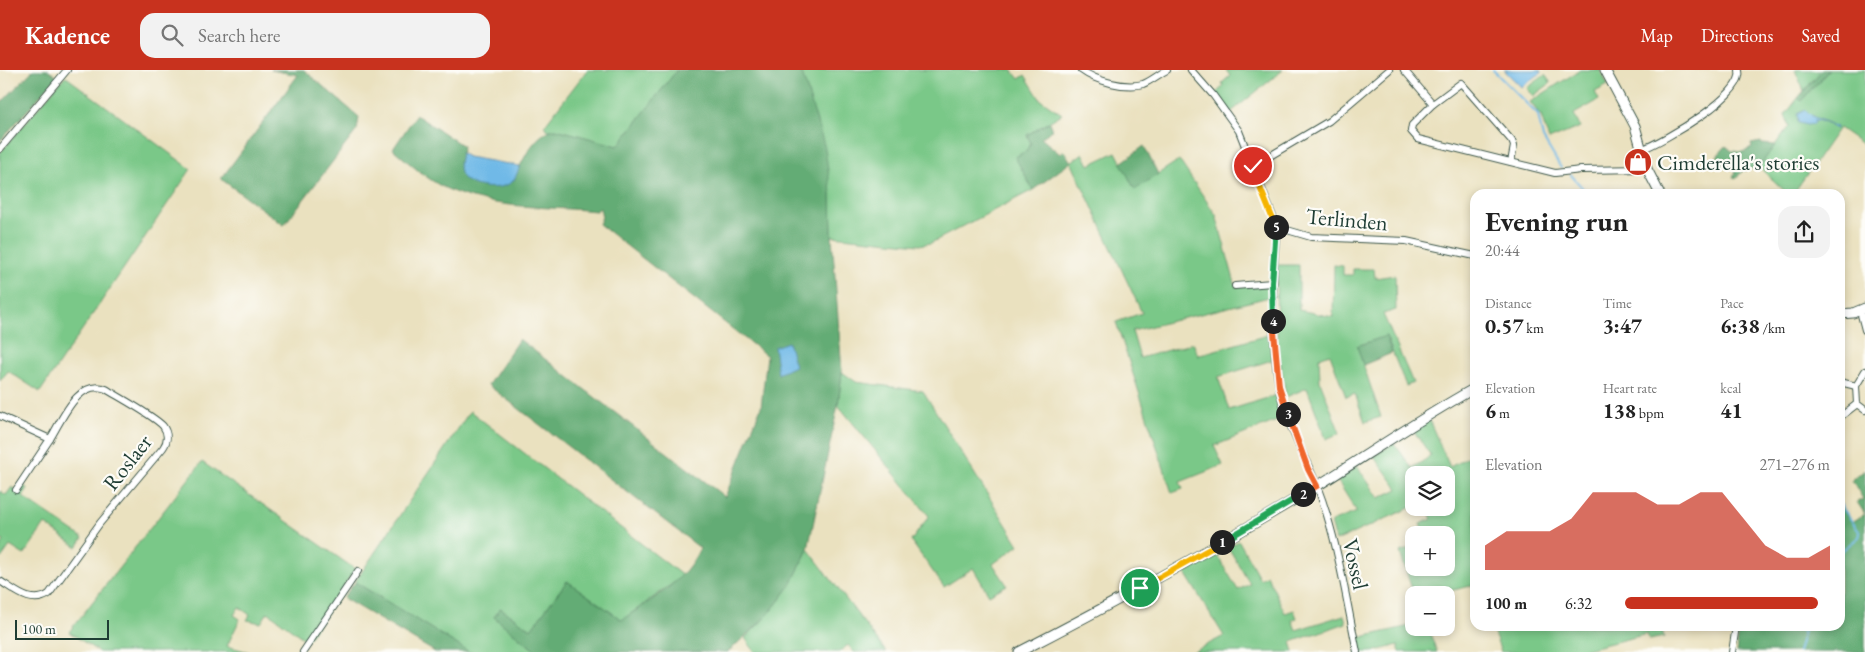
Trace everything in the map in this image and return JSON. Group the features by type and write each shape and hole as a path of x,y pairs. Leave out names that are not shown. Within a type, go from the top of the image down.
{"street":[{"path":"0,149 67,70"},
{"path":"1081,70 1103,81 1129,85 1145,83 1167,70"},
{"name":"Terlinden","path":"1191,70 1213,95 1239,131 1276,227 1311,237 1406,241 1470,255"},
{"path":"1253,166 1329,121 1389,70"},
{"path":"1404,70 1433,104"},
{"path":"1605,70 1635,126 1643,149 1647,169 1657,189"},
{"path":"1643,149 1704,116 1736,83 1739,70"},
{"path":"1511,162 1514,146 1512,141 1461,83 1433,104 1412,125 1411,131 1418,139 1554,173 1581,170 1647,169"},
{"name":"Vossel","path":"1276,227 1272,283 1279,386 1308,469 1317,486 1332,537 1357,652"},
{"path":"1235,286 1272,283"},
{"path":"1845,313 1862,309 1865,330"},
{"path":"1865,371 1856,386 1857,404 1865,410"},
{"path":"1845,383 1856,386"},
{"name":"Roslaer","path":"0,581 29,598 43,598 49,594 100,523 163,448 167,440 166,433 161,424 106,389 97,386 81,392 16,490"},
{"path":"1019,652 1186,564 1317,486 1438,408 1470,391"},
{"path":"1845,413 1857,404"},
{"path":"0,416 50,439"},
{"path":"302,652 358,571"},
{"path":"1732,652 1735,631"}],"green space":[{"path":"33,70 49,70 57,77 0,141 0,104"},
{"path":"271,70 304,70 359,117 357,130 284,225 221,179 298,75"},
{"path":"587,70 677,70 618,146 556,129 548,130 544,126"},
{"path":"677,70 801,70 825,148 831,193 832,236 842,372 838,405 808,549 791,585 767,616 728,652 537,652 494,617 500,608 531,629 567,581 622,620 676,581 700,548 488,385 519,339 725,497 761,407 767,356 599,224 602,217 600,208 596,211 519,206 500,204 463,195 431,180 393,149 416,115 463,146 459,163 514,180 530,149 548,131 556,129 618,146"},
{"path":"801,70 1012,70 1019,79 1025,75 1040,99 1062,114 1027,135 1031,143 1026,151 1016,157 1033,190 931,243 919,245 832,236 831,193"},
{"path":"1226,70 1283,70 1230,113 1216,93 1224,86 1222,83 1230,76"},
{"path":"1580,70 1600,70 1608,85 1595,92 1599,100 1574,114 1580,127 1549,140 1541,116 1530,102"},
{"path":"1795,70 1822,70 1804,91"},
{"path":"1822,70 1829,70 1801,101 1798,98"},
{"path":"1829,70 1865,70 1865,146 1839,128 1796,189 1783,189 1759,167 1789,126 1785,115 1798,98 1801,101"},
{"path":"1545,75 1551,83 1533,96 1527,88"},
{"path":"65,76 191,169 40,392 8,371 0,381 0,153"},
{"path":"1049,122 1052,130 1041,138 1060,154 1064,151 1071,162 1033,190 1015,157 1026,151 1031,143 1027,135"},
{"path":"1761,142 1762,144 1775,145 1759,167 1742,171 1736,179 1733,177 1736,172 1730,164 1724,167 1717,156 1726,146 1732,151 1743,152 1752,148 1751,144"},
{"path":"1144,146 1158,174 1135,190 1121,163"},
{"path":"1116,152 1135,189 1179,160 1216,215 1236,287 1269,285 1269,297 1132,331 1140,358 1193,343 1198,355 1271,334 1272,360 1218,377 1229,410 1277,395 1284,418 1214,446 1223,465 1180,482 1183,489 1172,493 1116,322 1142,313 1071,162 1083,153 1089,165"},
{"path":"1276,265 1299,265 1299,310 1333,317 1334,265 1343,266 1343,275 1353,275 1353,269 1374,269 1375,278 1395,275 1396,310 1383,314 1413,383 1406,386 1386,336 1357,346 1381,417 1365,422 1355,394 1346,397 1330,354 1319,358 1320,381 1340,433 1326,439 1307,388 1286,397 1277,342"},
{"path":"1386,336 1392,353 1363,365 1357,346"},
{"path":"842,372 856,382 923,391 1019,545 993,564 1007,585 989,595 973,568 944,587 911,541 929,516 838,405"},
{"path":"470,411 683,576 622,620 567,581 531,629 500,608 494,617 537,652 469,652 355,582"},
{"path":"1429,420 1450,466 1415,466 1431,456 1413,430"},
{"path":"1394,443 1411,466 1405,466 1405,510 1336,541 1331,522 1357,512 1337,480 1357,466 1379,498 1398,489 1374,456"},
{"path":"1470,456 1470,586 1455,590 1455,586 1411,586 1408,576 1455,576 1455,526 1421,526 1420,524 1432,519 1431,516 1455,516 1455,466 1452,466"},
{"path":"202,462 355,569 307,641 268,612 261,623 247,620 250,615 239,607 234,615 240,619 227,646 249,652 99,652 69,632"},
{"path":"1865,470 1865,514 1857,502 1863,499 1852,480"},
{"path":"22,486 28,488 23,497 83,538 77,547 45,524 24,555 10,546 0,560 0,547 4,541 0,539 0,491 6,495 12,487 18,491"},
{"path":"1845,512 1852,522 1865,514 1865,652 1736,652 1739,631 1845,631"},
{"path":"1239,541 1260,579 1267,575 1285,613 1294,610 1297,618 1292,620 1296,630 1344,615 1346,623 1291,642 1294,652 1193,652 1224,636 1185,573 1217,555 1238,590 1250,584 1228,547"},
{"path":"808,549 886,652 854,652 848,645 839,652 755,652 745,638 767,616 791,585"},
{"path":"1405,550 1405,567 1400,552"},
{"path":"355,582 469,652 435,652 343,598"},
{"path":"1405,627 1405,636 1431,636 1437,652 1400,652 1398,645 1372,652 1361,652 1358,638"},
{"path":"1493,631 1662,631 1664,637 1649,640 1647,634 1575,652 1501,652"}],"water":[{"path":"1504,70 1540,70 1541,73 1521,87"},
{"path":"1805,110 1814,117 1837,127 1836,129 1825,122 1815,120 1814,124 1798,123 1797,114"},
{"path":"461,153 468,157 520,166 513,181 508,184 489,188 482,187 469,182 460,174"},
{"path":"788,342 795,366 778,374 774,347"}],"waterway":[{"path":"1493,70 1538,115 1543,138 1561,168"},
{"path":"1571,175 1584,189"},
{"path":"1845,511 1860,533 1859,537 1845,548"},
{"path":"1798,652 1804,631"}],"place":[{"name":"Cimderella's stories","path":"1638,162"}],"route":[{"path":"1140,588 1186,564 1317,486 1308,469 1282,400 1279,386 1272,303 1276,227 1253,166"}]}
